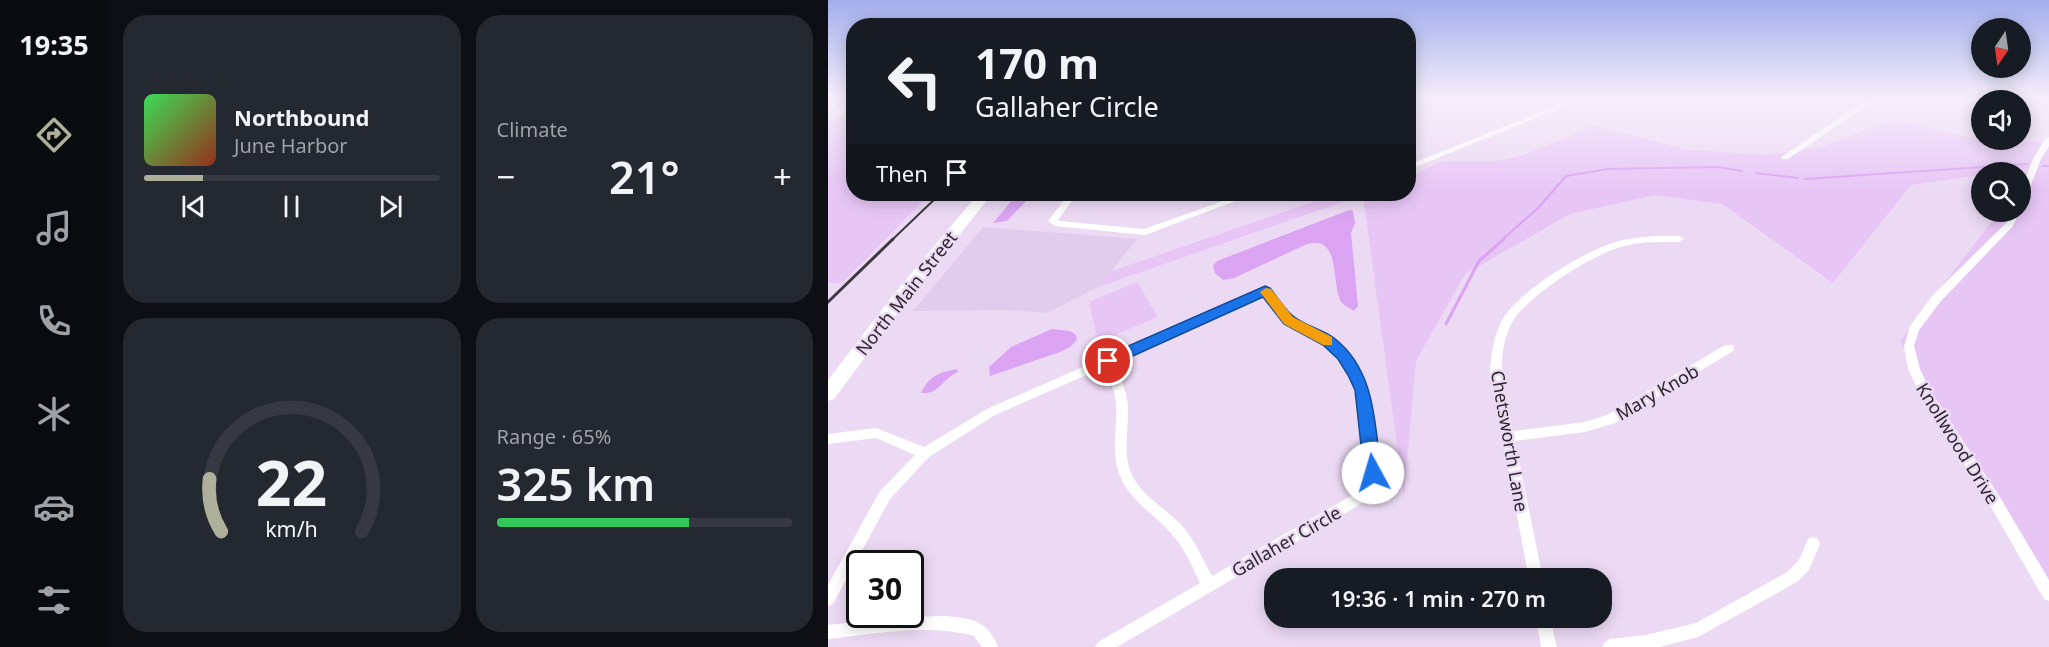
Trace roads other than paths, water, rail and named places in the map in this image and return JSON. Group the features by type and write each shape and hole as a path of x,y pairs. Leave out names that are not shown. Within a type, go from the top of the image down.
{"main road":[{"name":"North Main Street","path":"828,394 900,298 980,201"}],"street":[{"path":"1416,165 1505,129"},
{"path":"1785,157 1827,129"},
{"path":"2031,175 2049,139"},
{"path":"1068,201 1053,221 1058,224 1132,232 1155,230 1232,201"},
{"name":"Knollwood Drive","path":"2011,222 1937,298 1914,329 1909,346 1914,369 1924,393 1996,504 2049,594"},
{"name":"Chetsworth Lane","path":"1534,568 1497,384 1496,359 1504,328 1518,306 1547,284 1615,246 1650,238 1679,239"},
{"name":"Gallaher Circle","path":"828,599 885,495 925,453 991,412 1265,291 1288,320 1328,341 1343,355 1362,390 1373,473 1370,486 1361,497 1103,647"},
{"name":"Mary Knob","path":"1509,436 1552,433 1611,419 1730,348"},
{"path":"1108,361 1120,392 1120,455 1124,473 1132,489 1146,504 1165,516 1182,536 1209,586"},
{"path":"828,439 876,433 925,453"},
{"path":"1610,647 1646,644 1698,630 1792,577 1804,565 1813,544"},
{"path":"828,632 894,625 946,625 977,629 987,639 990,647"},
{"path":"1545,628 1549,647"}],"waterway":[{"path":"2043,166 2049,166"},
{"path":"1502,240 1539,207 1566,176 1608,169 1717,167 1742,171"},
{"path":"1805,179 1971,168"},
{"path":"1756,173 1798,178"},
{"path":"1446,324 1479,261 1504,239"}],"railway":[{"path":"892,240 933,201"},
{"path":"828,302 893,239"}]}
